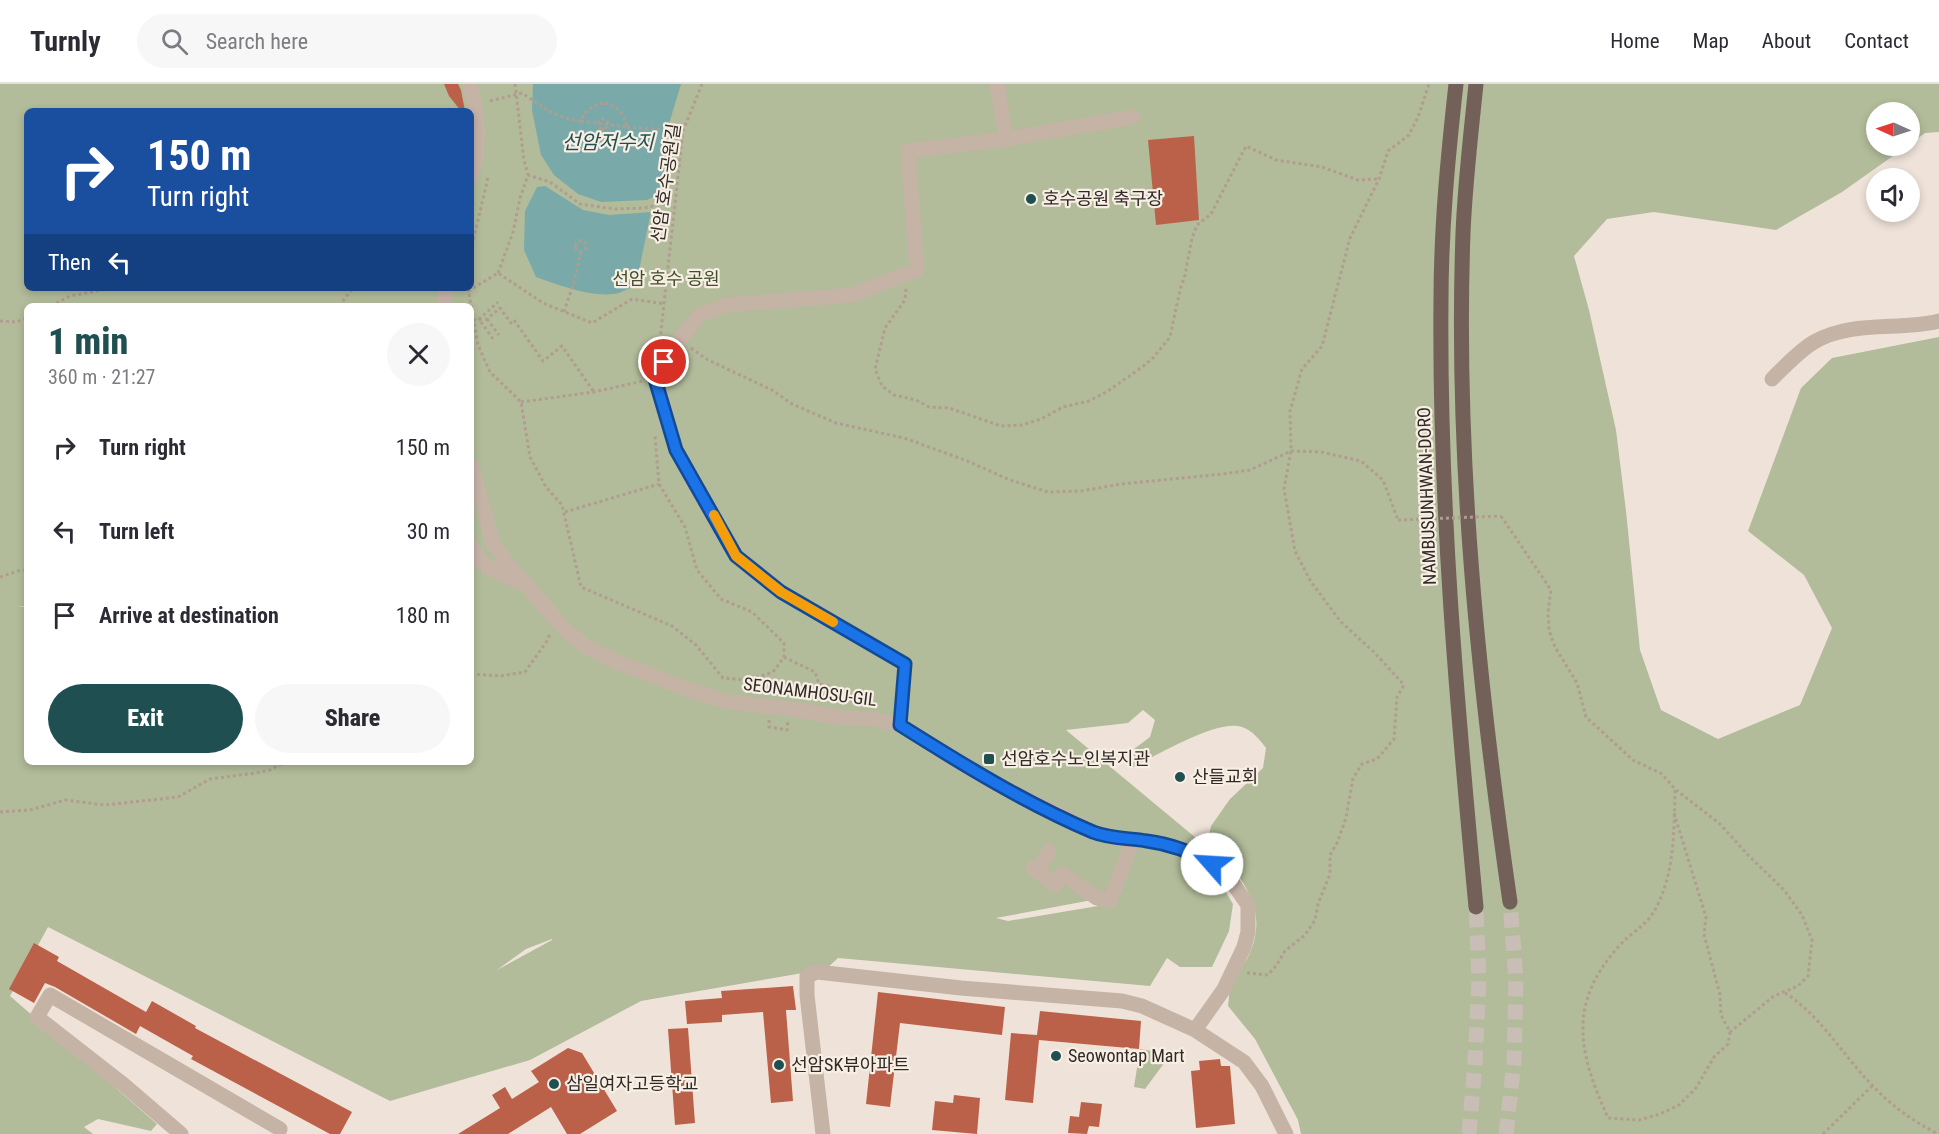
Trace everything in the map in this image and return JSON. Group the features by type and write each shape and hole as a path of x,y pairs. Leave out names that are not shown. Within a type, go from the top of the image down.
{"main road":[{"name":"NAMBUSUNHWAN-DORO","path":"1456,84 1443,229 1441,302 1444,487 1456,684 1476,907"},
{"path":"1476,84 1463,230 1461,301 1467,507 1473,601 1483,693 1510,902"}],"street":[{"path":"470,84 479,127 474,165"},
{"path":"997,84 1006,139"},
{"path":"900,725 905,664 781,592 736,556 676,450 655,379 664,362 699,315 727,305 852,295 917,270 908,151 1006,139 1133,117"},
{"path":"1772,379 1815,341 1833,333 1923,325 1939,321"},
{"name":"SEONAMHOSU-GIL","path":"474,475 493,543 566,631 585,646 617,662 689,690 729,702 788,708 844,718 873,719 900,725 990,781 1095,832 1120,839 1148,841 1176,847 1199,856 1225,872 1248,905 1248,932 1237,964 1224,989 1195,1030"},
{"path":"474,550 484,565 527,586"},
{"path":"1049,851 1039,869 1033,868 1055,885 1062,874 1097,898 1110,901 1133,840"},
{"path":"823,1134 807,995 807,976 817,972 961,988 1122,1001 1142,1006 1195,1030 1244,1062 1262,1086 1287,1134"},
{"path":"181,1134 124,1085 37,1017 50,995 280,1129"}],"path":[{"path":"474,287 498,273 513,232 528,174 524,161 515,84"},
{"name":"선암 호수공원길","path":"659,347 683,131 702,84"},
{"path":"1237,964 1249,975 1268,975 1285,951 1305,934 1315,920 1330,874 1330,855 1346,818 1353,778 1362,764 1377,759 1394,739 1397,697 1404,685 1374,652 1329,609 1311,582 1295,551 1284,489 1291,451 1290,411 1302,369 1322,346 1350,238 1379,179 1388,151 1409,135 1418,117 1429,84"},
{"path":"490,101 522,93 546,110 568,120 603,126 683,131"},
{"path":"581,121 583,115 594,105 605,103 618,108 627,128"},
{"path":"602,141 603,126"},
{"path":"592,146 593,141 602,141 609,142 609,148"},
{"path":"908,274 905,300 885,328 879,343 875,369 882,386 894,395 916,400 929,407 949,408 1001,426 1022,425 1041,419 1062,407 1089,401 1108,391 1143,367 1159,351 1170,337 1192,238 1197,225 1211,214 1246,146 1276,160 1322,167 1358,180 1379,179"},
{"path":"528,174 550,182 580,204 615,209 676,201"},
{"path":"564,312 580,252"},
{"path":"498,273 543,303 592,323 632,299 664,304"},
{"path":"57,303 70,296 96,291"},
{"path":"341,303 351,291"},
{"path":"479,319 498,302"},
{"path":"487,320 500,308 511,323 513,320 543,361 562,346 594,392"},
{"path":"0,321 16,322 24,319"},
{"path":"479,319 494,339"},
{"path":"474,320 487,320 499,335"},
{"path":"474,325 478,345 490,372 521,402 530,457 546,487 565,512 582,587 672,626 696,645 723,678 748,680 773,672 784,657 783,643 752,612 721,599 697,570 685,527 659,484 655,435"},
{"path":"681,339 696,353 708,360 772,390 792,404 836,423 904,438 965,460 1010,480 1048,492 1082,491 1121,484 1251,470 1291,451 1321,452 1361,461 1383,480 1398,520 1501,516 1551,590 1548,613 1549,630 1555,647 1577,683 1586,717 1633,760 1662,774 1675,789 1720,824 1747,854 1777,881 1802,915 1812,940 1808,976 1798,986 1774,996 1730,1032"},
{"path":"521,402 594,392 655,379"},
{"path":"565,512 659,484"},
{"path":"0,577 24,570"},
{"path":"474,674 501,676 525,672 548,640 556,619"},
{"path":"784,657 815,672 819,684 837,688 848,694 851,701 861,706"},
{"path":"0,812 30,810 65,800 105,805 177,797 210,779 270,770 279,765"},
{"path":"1674,813 1706,917 1704,934 1720,995 1721,1015 1730,1032 1728,1044 1714,1058 1696,1088 1679,1105 1639,1120 1608,1118 1589,1066 1581,1029 1587,998 1603,964 1623,942 1648,922 1659,902 1672,865 1674,813 1675,789"},
{"path":"1785,993 1805,1006 1872,1086 1916,1123 1938,1134"},
{"path":"1823,1134 1872,1086"}],"green space":[{"name":"선암 호수 공원","path":"0,84 1939,84 1939,132 1925,133 1920,137 1920,102 1866,102 1866,156 1893,156 1876,168 1866,168 1866,175 1842,192 1776,230 1654,212 1607,219 1574,256 1589,310 1616,430 1640,650 1661,710 1718,739 1800,705 1832,628 1804,575 1748,531 1801,388 1832,358 1939,337 1939,1134 1301,1134 1298,1120 1255,1039 1228,1006 1233,980 1247,959 1254,941 1255,908 1241,880 1208,840 1211,826 1230,799 1263,768 1266,748 1249,730 1231,726 1203,733 1133,767 1134,749 1150,737 1155,720 1143,710 1128,723 1066,730 1196,838 1233,904 1229,931 1212,967 1180,967 1167,958 1150,986 838,958 826,969 641,1001 530,1060 390,1101 48,927 10,996 157,1124 151,1131 98,1119 84,1127 93,1134 0,1134","holes":["1092,900 1098,906 1008,921 996,918","552,940 497,970 526,949"]},
{"path":"1140,1049 1171,1054 1145,1089 1134,1087"}],"water":[{"name":"선암저수지","path":"533,84 681,84 669,124 665,191 647,200 601,202 578,194 554,175 541,155 532,110"},
{"name":"선암저수지","path":"545,186 583,210 609,215 651,212 636,285 619,293 599,294 577,290 536,277 524,250 525,211 537,187"}],"building":[{"path":"444,84 458,84 464,108 459,108 449,96"},
{"path":"1194,136 1199,220 1156,225 1148,140"},
{"path":"34,943 59,957 57,961 146,1012 152,1001 196,1026 195,1028 352,1112 340,1134 330,1134 191,1059 193,1056 140,1026 136,1034 55,987 45,983 34,1003 9,989"},
{"name":"선암SK뷰아파트","path":"793,986 796,1010 786,1010 793,1101 771,1103 763,1012 722,1015 722,1022 687,1024 685,1001 722,998 721,991"},
{"path":"878,992 1005,1007 1002,1035 900,1023 890,1107 866,1104"},
{"path":"1040,1011 1141,1021 1139,1049 1039,1040 1033,1103 1005,1100 1011,1033 1037,1035"},
{"path":"688,1028 695,1123 675,1125 668,1029"},
{"name":"삼일여자고등학교","path":"568,1048 582,1053 617,1111 580,1134 567,1134 551,1107 508,1134 458,1134 500,1108 492,1095 505,1087 512,1099 539,1082 531,1071"},
{"path":"1220,1059 1221,1066 1230,1066 1235,1124 1196,1128 1191,1071 1200,1070 1199,1061"},
{"path":"954,1095 980,1098 977,1134 932,1130 935,1101 953,1103"},
{"path":"1081,1102 1102,1104 1099,1127 1089,1126 1087,1134 1068,1133 1070,1116 1079,1117"}],"tunnel":[{"path":"1506,1134 1514,1062 1516,979 1510,902"},
{"path":"1469,1134 1479,981 1476,907"}],"slow traffic":[{"path":"714,515 736,556 781,592 833,622"}],"place":[{"name":"호수공원 축구장","path":"1031,199"},
{"name":"선암호수노인복지관","path":"989,759"},
{"name":"산들교회","path":"1180,777"},
{"name":"Seowontap Mart","path":"1056,1056"},
{"name":"선암SK뷰아파트","path":"779,1065"},
{"name":"삼일여자고등학교","path":"554,1084"}],"route":[{"path":"664,362 655,379 676,450 736,556 781,592 905,664 900,725 990,781 1095,832 1120,839 1148,841 1176,847 1212,864"}]}
